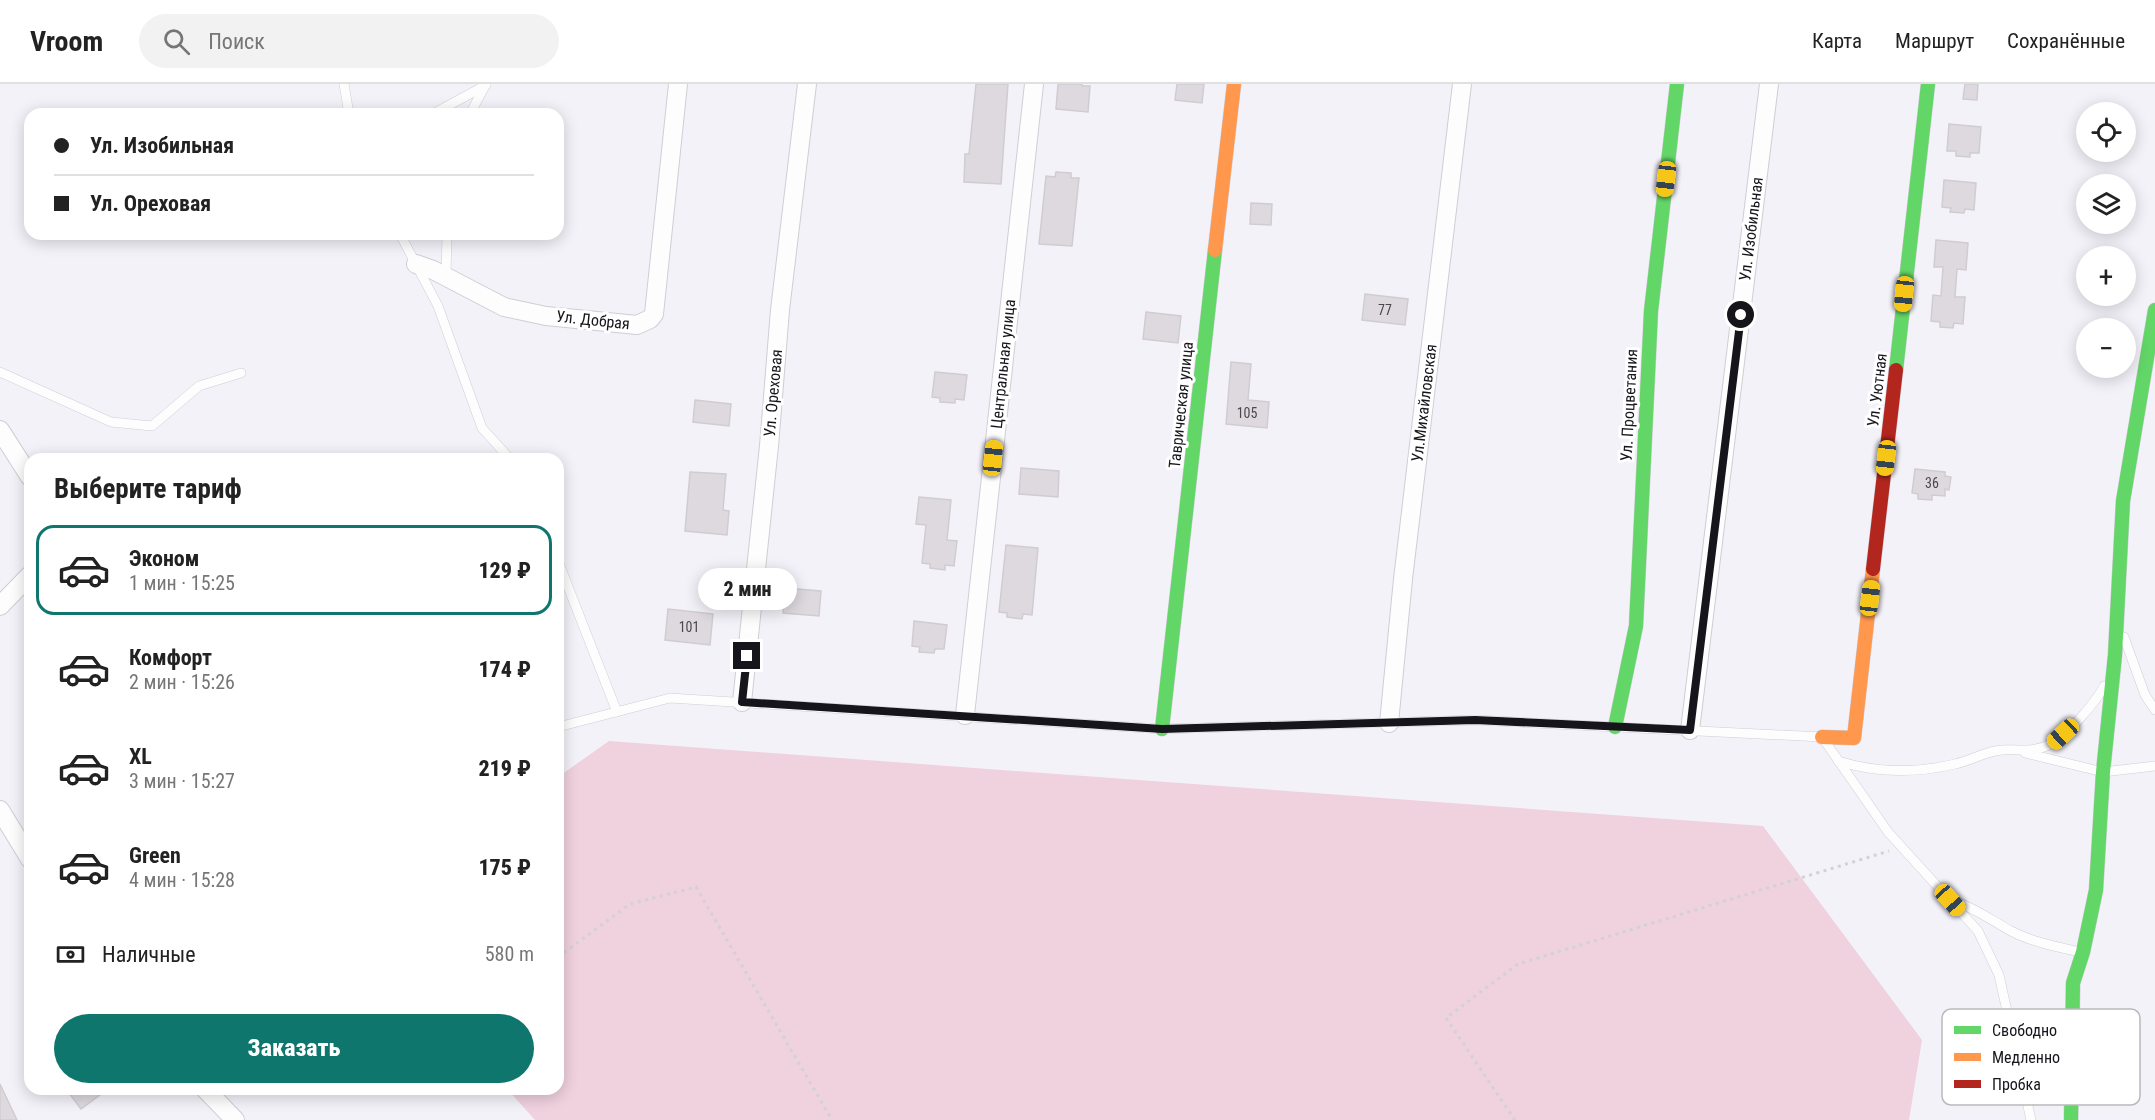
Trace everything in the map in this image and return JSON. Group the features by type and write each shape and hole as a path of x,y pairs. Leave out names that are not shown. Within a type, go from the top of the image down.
{"street":[{"name":"Ул. Добрая","path":"416,264 504,307 546,316 637,325 650,319 654,314 678,84"},
{"name":"Ул. Ореховая","path":"742,702 780,310 807,84"},
{"name":"Центральная улица","path":"964,715 1034,84"},
{"name":"Таврическая улица","path":"1162,729 1234,84"},
{"name":"Ул.Михайловская","path":"1389,723 1402,579 1462,84"},
{"name":"Ул. Процветания","path":"1615,727 1636,626 1651,310 1677,84"},
{"name":"Ул. Изобильная","path":"1690,730 1769,84"},
{"name":"Ул. Уютная","path":"1822,737 1854,738 1929,84"},
{"path":"2073,1009 2073,983 2083,952 2096,890 2103,772 2115,662 2123,501 2155,310"},
{"path":"0,430 24,468"},
{"path":"0,606 24,581"},
{"path":"0,810 24,849"},
{"path":"211,1095 235,1120"},
{"path":"2071,1105 2071,1120"}],"lane":[{"path":"344,84 348,108"},
{"path":"444,108 486,84"},
{"path":"473,108 486,84"},
{"path":"403,240 438,306 482,428 505,453"},
{"path":"446,277 447,240"},
{"path":"0,372 111,422 152,426 199,386 241,373"},
{"path":"564,576 617,712"},
{"path":"2117,615 2145,695 2155,710"},
{"path":"1838,761 1856,766 1900,771 1956,764 1995,751 2031,751 2054,742 2079,720 2101,692 2115,662"},
{"path":"564,725 670,698 1162,729 1475,720 1822,737 1888,832 1978,931 1999,975 2007,1009"},
{"path":"2020,751 2103,772 2155,766"},
{"path":"1950,900 1973,908 2013,932 2039,942 2083,952"},
{"path":"2028,1105 2031,1120"}],"path":[{"path":"1515,1120 1446,1018 1518,964 1888,851"},
{"path":"564,953 630,904 696,887 832,1120"}],"shaded area":[{"path":"609,741 1763,826 1922,1040 1909,1120 535,1120 512,1095 564,1095 564,773"}],"building":[{"path":"976,84 1008,84 1001,184 964,182 965,154 969,154"},
{"path":"1058,84 1090,86 1088,112 1056,109"},
{"path":"1177,84 1204,84 1202,103 1175,100"},
{"path":"1965,84 1978,84 1977,100 1963,99"},
{"path":"1949,124 1981,127 1979,153 1970,153 1970,157 1956,156 1956,151 1947,151"},
{"path":"1056,172 1071,173 1071,178 1079,178 1072,246 1039,244 1046,176 1055,177"},
{"path":"1944,180 1976,183 1974,210 1965,209 1964,213 1950,212 1951,208 1942,207"},
{"path":"1251,203 1272,204 1271,225 1250,224"},
{"path":"1936,240 1968,243 1966,270 1957,269 1955,297 1965,297 1963,324 1954,323 1953,328 1940,327 1940,322 1931,321 1933,295 1941,296 1943,267 1934,267"},
{"path":"1365,294 1408,299 1405,325 1362,320"},
{"path":"1146,312 1181,316 1178,343 1143,339"},
{"path":"1231,362 1251,364 1248,400 1269,402 1267,428 1226,424"},
{"path":"935,372 967,375 964,400 955,399 955,403 940,402 940,398 932,397"},
{"path":"695,400 731,404 729,426 693,422"},
{"path":"1021,468 1059,471 1058,497 1019,494"},
{"path":"1915,469 1945,472 1945,476 1951,477 1949,490 1945,489 1945,496 1932,495 1932,500 1918,499 1918,494 1912,493"},
{"path":"690,472 726,474 723,510 729,511 727,535 685,531"},
{"path":"919,497 951,500 947,540 957,541 954,566 945,565 945,570 930,568 930,564 922,563 926,525 916,524"},
{"path":"1006,545 1038,548 1032,615 1023,614 1022,619 1007,617 1007,613 999,612"},
{"path":"785,588 821,591 819,616 783,613"},
{"path":"668,609 713,614 710,645 665,640"},
{"path":"914,621 947,625 944,649 935,649 934,653 919,652 920,647 912,646"},
{"path":"0,1084 17,1120 0,1120"},
{"path":"70,1095 100,1095 81,1109"}],"traffic: fast":[{"path":"1615,727 1636,626 1651,311 1677,84"},
{"path":"1896,370 1928,84"},
{"path":"1162,729 1215,250"},
{"path":"2073,1009 2073,983 2083,952 2096,890 2103,772 2115,655 2123,501 2155,310"},
{"path":"2071,1105 2071,1120"}],"traffic: slow":[{"path":"1215,250 1234,84"},
{"path":"1822,737 1854,738 1873,569"}],"traffic: jam":[{"path":"1873,569 1896,370"}],"route":[{"path":"747,656 742,702 1162,729 1475,720 1690,730 1741,315"}]}
